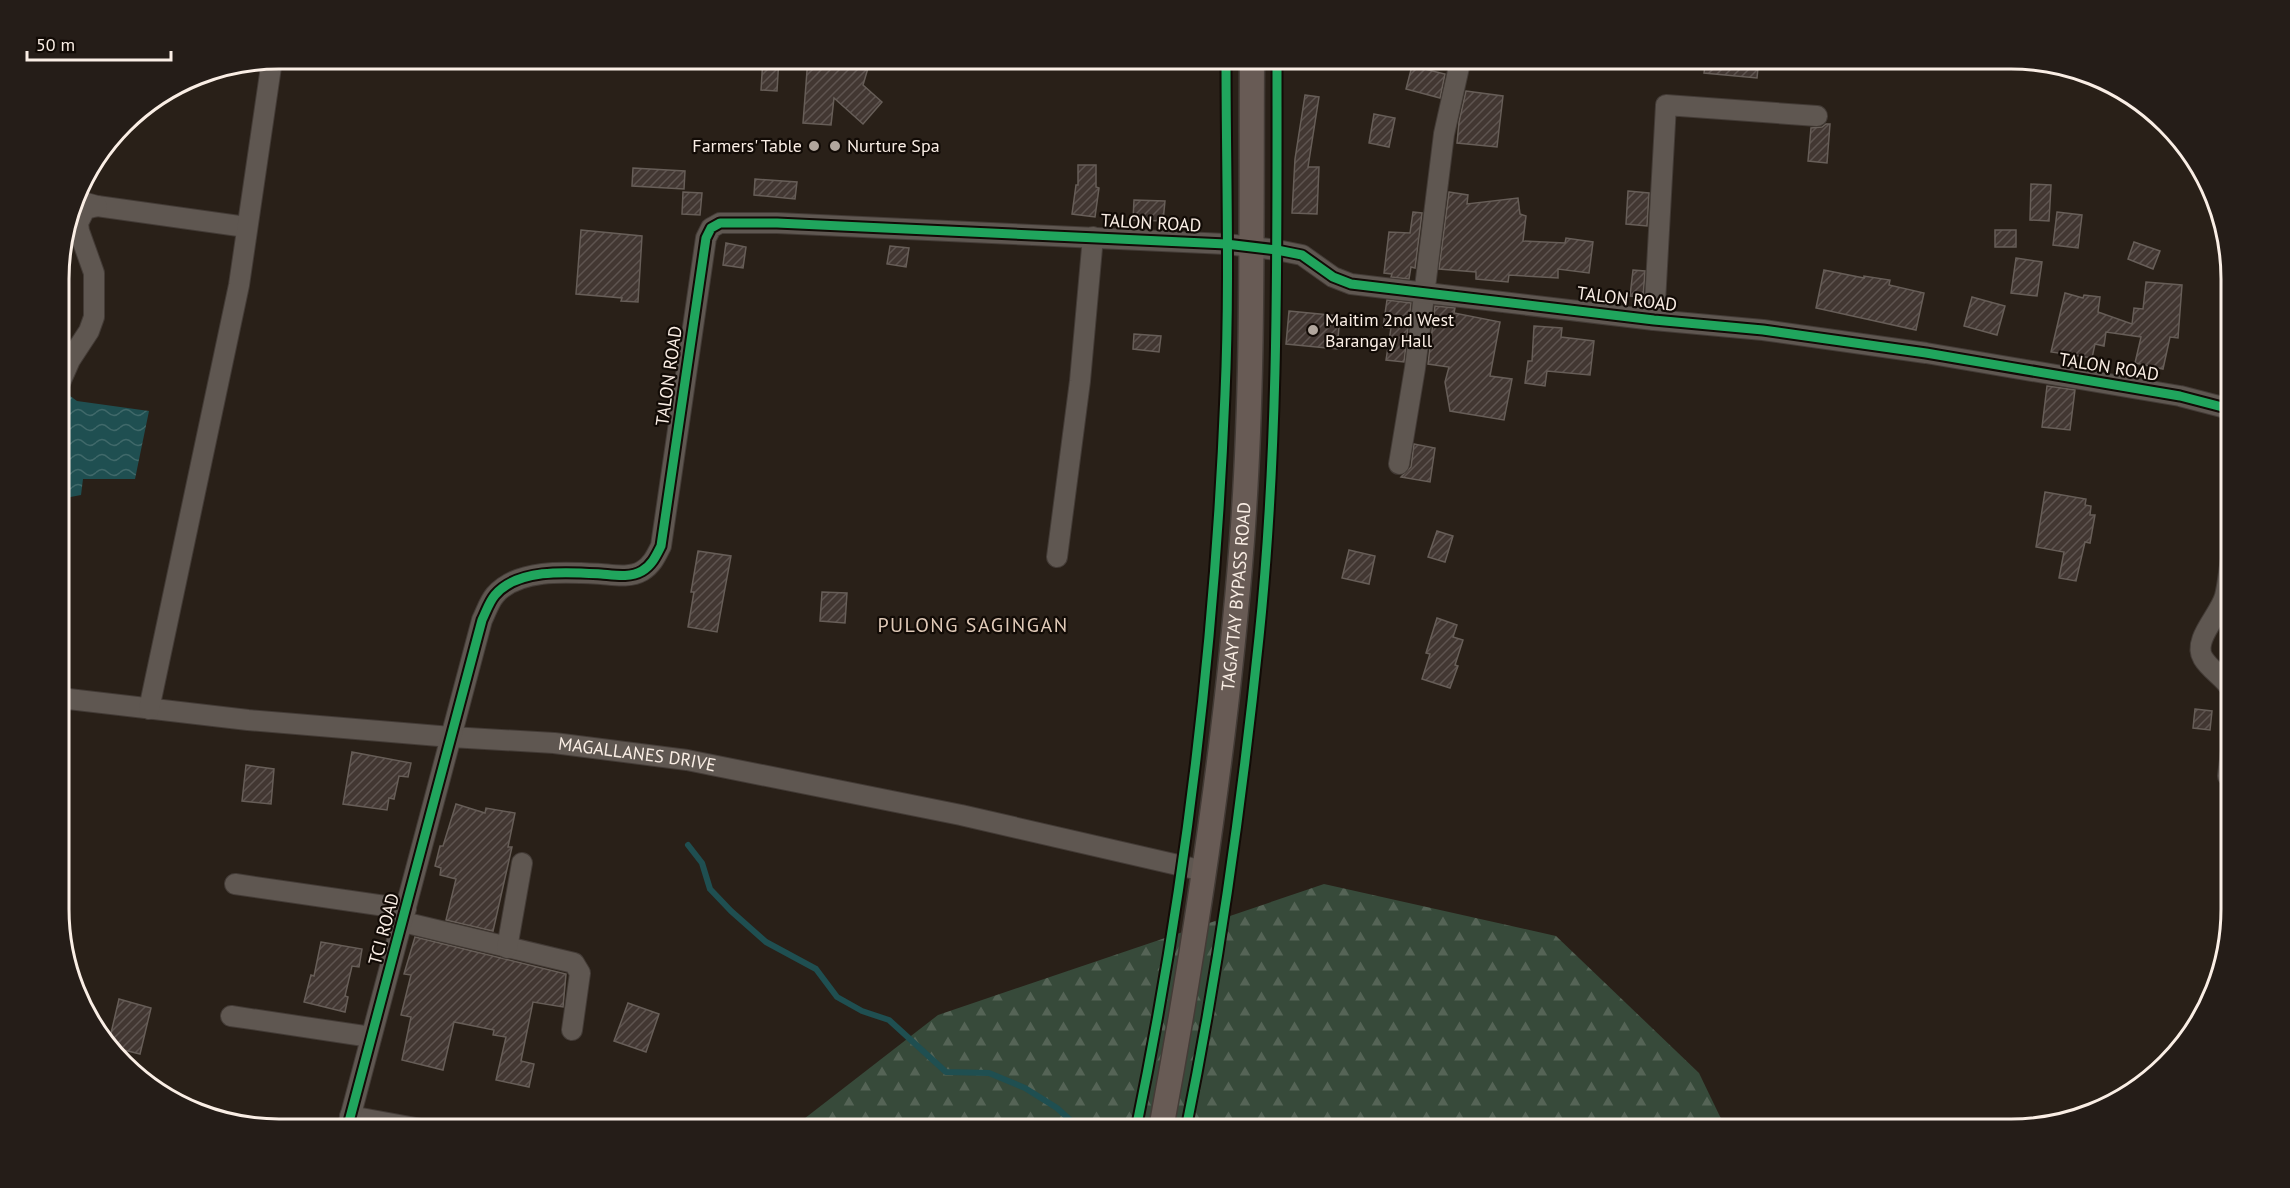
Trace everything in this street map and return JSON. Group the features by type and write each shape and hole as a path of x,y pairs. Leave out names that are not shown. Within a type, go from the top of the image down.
{"main road":[{"name":"TAGAYTAY BYPASS ROAD","path":"1163,1119 1204,871 1242,541 1249,396 1252,69"}],"street":[{"path":"1399,464 1415,368 1444,134 1459,69"},
{"path":"149,709 238,285 271,70"},
{"path":"1654,320 1666,105 1817,116"},
{"path":"84,202 246,227"},
{"path":"76,225 85,209 97,206"},
{"name":"TALON ROAD","path":"451,737 482,620 494,596 502,588 511,581 524,576 577,573 623,576 640,573 652,563 661,546 706,238 711,228 720,223 777,223 1251,246 1302,255 1333,277 1351,284 1654,320 1763,330 1926,353 2180,396 2221,407"},
{"path":"69,362 89,331 94,317 94,273 75,231"},
{"path":"1057,557 1080,381 1093,237"},
{"path":"2221,606 2199,646 2203,658 2221,678"},
{"name":"MAGALLANES DRIVE","path":"69,699 259,721 554,743 687,760 961,815 1204,871"},
{"name":"TCI ROAD","path":"350,1119 451,737"},
{"path":"507,948 522,863"},
{"path":"235,884 405,915 507,948 574,963 580,973 572,1030"},
{"path":"231,1017 371,1037"}],"green space":[{"path":"1324,884 1556,936 1699,1073 1721,1119 804,1119 938,1015"}],"water":[{"path":"69,395 77,401 149,411 135,479 83,479 81,495 69,497"}],"building":[{"path":"762,69 778,69 777,91 761,90"},
{"path":"807,69 868,69 863,85 882,102 863,124 834,98 831,125 803,123"},
{"path":"1411,69 1424,69 1445,74 1440,98 1406,89"},
{"path":"1705,69 1758,69 1757,78 1704,73"},
{"path":"1466,91 1503,96 1497,147 1457,143"},
{"path":"1305,95 1319,97 1308,167 1319,167 1317,214 1292,213 1295,159"},
{"path":"1374,114 1395,118 1389,147 1369,143"},
{"path":"1830,124 1827,163 1808,161 1811,128 1822,127"},
{"path":"1078,165 1096,165 1096,187 1099,188 1095,217 1072,214 1076,185 1078,185"},
{"path":"633,168 685,171 684,189 632,186"},
{"path":"755,179 797,182 795,199 754,195"},
{"path":"2031,184 2051,185 2049,221 2030,220"},
{"path":"1628,191 1649,193 1647,226 1626,224"},
{"path":"683,192 702,193 700,215 682,214"},
{"path":"1449,192 1468,195 1467,204 1518,198 1520,214 1526,216 1523,241 1565,243 1566,238 1593,242 1589,273 1558,269 1558,278 1509,275 1508,282 1476,279 1476,272 1439,269"},
{"path":"1134,200 1165,201 1163,221 1133,220"},
{"path":"1413,212 1422,213 1415,268 1411,267 1409,279 1391,277 1392,274 1384,273 1389,232 1410,233"},
{"path":"2057,212 2082,215 2078,248 2053,245"},
{"path":"581,230 642,236 638,302 621,301 622,298 576,294"},
{"path":"1995,230 2016,230 2016,247 1995,247"},
{"path":"2134,242 2160,251 2153,269 2128,259"},
{"path":"726,243 746,247 743,268 723,265"},
{"path":"890,246 909,248 906,267 887,264"},
{"path":"2016,258 2042,262 2037,296 2011,293"},
{"path":"1633,270 1645,271 1643,297 1630,296"},
{"path":"1824,270 1864,278 1864,276 1890,280 1889,285 1924,293 1916,330 1816,308"},
{"path":"2146,282 2182,285 2178,338 2170,337 2163,369 2135,363 2141,337 2106,332 2104,346 2095,344 2092,358 2051,352 2065,293 2083,298 2084,295 2100,297 2098,312 2132,324 2134,308 2143,309"},
{"path":"1972,297 2005,306 1997,335 1964,326"},
{"path":"1387,300 1411,303 1404,362 1386,360 1391,328 1383,327"},
{"path":"1435,306 1455,308 1454,313 1500,322 1490,376 1512,379 1504,420 1450,411 1445,382 1449,367 1428,364"},
{"name":"Maitim 2nd West Barangay Hall","path":"1289,311 1340,316 1337,349 1286,344"},
{"path":"1534,326 1562,328 1561,337 1594,341 1590,375 1547,371 1545,386 1525,383 1528,361 1532,361"},
{"path":"1134,334 1161,336 1159,352 1133,349"},
{"path":"2047,386 2075,390 2070,430 2042,427"},
{"path":"1414,444 1435,448 1430,482 1401,477 1411,467"},
{"path":"2045,492 2086,499 2085,505 2091,506 2090,515 2095,515 2090,543 2085,542 2076,581 2059,578 2064,552 2036,547"},
{"path":"1437,531 1453,536 1445,562 1428,557"},
{"path":"1349,550 1375,556 1369,584 1342,578"},
{"path":"698,551 731,556 717,632 688,627"},
{"path":"822,592 847,593 845,623 820,621"},
{"path":"1437,618 1457,625 1453,637 1463,640 1455,665 1458,666 1450,688 1422,679 1430,654 1426,653"},
{"path":"2195,709 2212,711 2210,730 2193,728"},
{"path":"352,752 411,763 408,777 399,776 394,799 389,798 387,810 343,804"},
{"path":"246,765 274,769 271,804 242,801"},
{"path":"456,804 485,813 486,808 515,813 508,847 512,847 493,931 446,920 456,879 440,875 441,868 435,866"},
{"path":"415,937 566,974 563,1007 533,1002 521,1061 534,1064 529,1087 496,1080 506,1037 493,1035 494,1030 454,1022 443,1070 402,1060 411,1017 401,1015 411,975 404,974"},
{"path":"321,942 362,949 359,967 352,966 345,996 348,997 345,1012 304,1002 311,975 314,976"},
{"path":"119,999 151,1008 140,1054 124,1050 111,1035"},
{"path":"628,1003 659,1014 646,1052 614,1041"}],"waterway":[{"path":"688,845 702,863 710,889 731,911 766,942 816,969 837,997 862,1011 889,1020 946,1072 989,1073 1025,1088 1057,1108 1069,1119"}],"cycle path":[{"path":"1138,1119 1170,947 1196,763 1214,579 1220,487 1228,268 1226,69"},
{"path":"1188,1119 1209,1007 1237,822 1266,565 1276,348 1277,69"},
{"path":"350,1119 482,620 489,604 505,586 530,576 559,573 632,575 645,569 661,546 706,238 711,228 720,223 777,223 1226,244 1277,250 1302,255 1333,277 1351,284 1654,320 1763,330 1926,353 2180,396 2221,407"}],"place":[{"name":"Farmers' Table","path":"814,146"},
{"name":"Nurture Spa","path":"835,146"},
{"name":"Maitim 2nd West Barangay Hall","path":"1313,330"}],"district":[{"name":"PULONG SAGINGAN","path":"973,625"}]}
